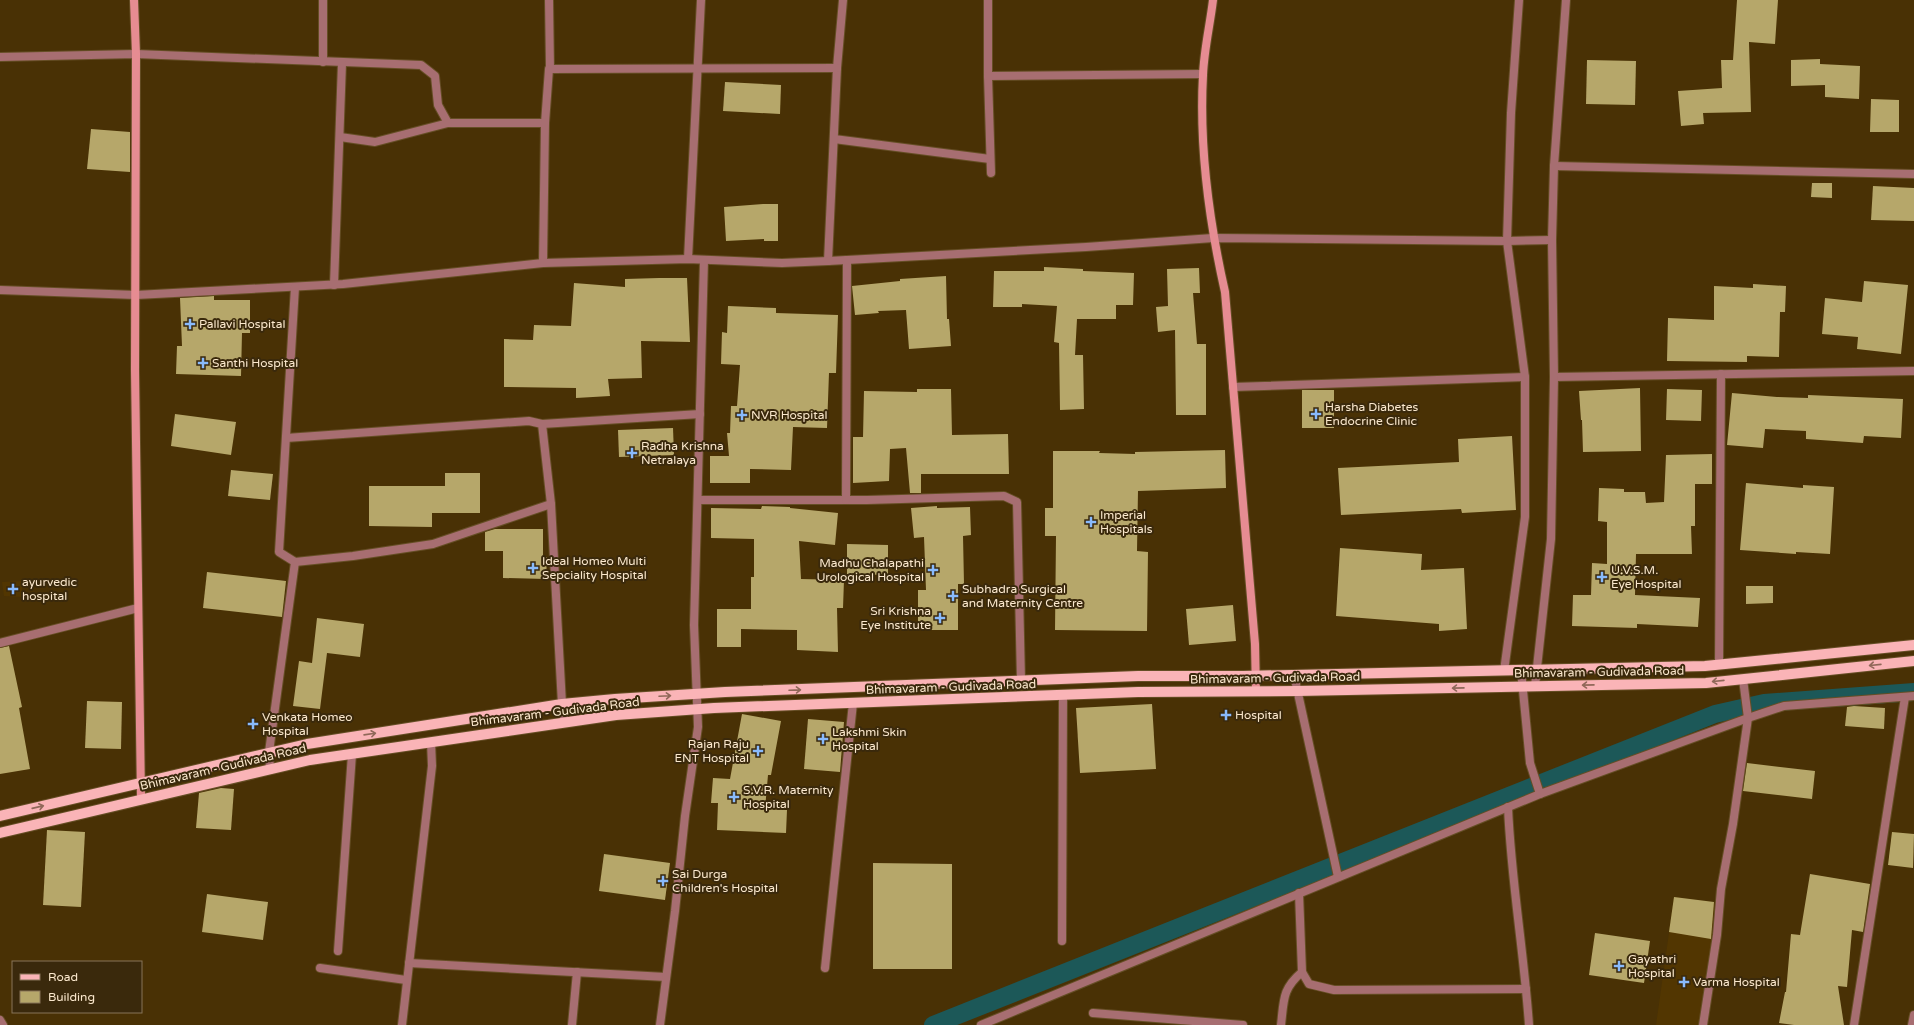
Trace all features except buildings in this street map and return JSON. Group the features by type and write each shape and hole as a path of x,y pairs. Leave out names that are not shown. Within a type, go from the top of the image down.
{"main road":[{"name":"Bhimavaram - Gudivada Road","path":"0,816 307,744 562,704 615,698 698,695 725,692 1138,676 1256,676 1719,665 1914,645"},
{"name":"Bhimavaram - Gudivada Road","path":"0,833 310,760 616,715 714,708 1138,692 1256,692 1744,682 1914,661"}],"street":[{"path":"134,0 136,54 138,608 141,799"},
{"path":"323,0 323,62"},
{"path":"543,263 545,123 550,69 549,0"},
{"path":"688,259 696,70 701,0"},
{"path":"828,262 836,68 843,0"},
{"path":"988,0 988,76 991,173"},
{"path":"1213,0 1203,74 1202,139 1213,238 1225,292 1255,644 1256,692"},
{"path":"1504,671 1526,517 1525,377 1507,241 1511,113 1519,0"},
{"path":"1535,686 1551,539 1554,377 1552,240 1554,166 1566,0"},
{"path":"0,57 136,54 421,65 435,76 438,105 448,123"},
{"path":"334,285 342,63"},
{"path":"550,69 696,70 836,68"},
{"path":"988,76 1203,74"},
{"path":"340,137 375,142 448,123 545,123"},
{"path":"834,139 990,159"},
{"path":"1554,166 1914,174"},
{"path":"0,290 136,295 334,285 543,263 688,259 782,263 828,262 1078,248 1213,238 1507,241 1552,240"},
{"path":"660,1025 675,911 685,816 698,727 698,695 694,625 704,260"},
{"path":"846,500 847,260"},
{"path":"296,286 279,552 295,562 353,556 433,544 551,504"},
{"path":"1554,377 1914,371"},
{"path":"1719,665 1721,374"},
{"path":"1233,387 1525,377"},
{"path":"286,438 529,421 542,424 700,414"},
{"path":"542,424 551,504 562,704 565,722"},
{"path":"698,500 846,500 1004,496 1017,502 1021,681"},
{"path":"270,770 269,752 295,562"},
{"path":"0,643 138,608"},
{"path":"1521,670 1530,763 1540,794"},
{"path":"1294,675 1338,876"},
{"path":"1703,1025 1717,935 1721,889 1733,824 1748,714 1744,682"},
{"path":"1062,941 1063,696"},
{"path":"981,1025 1338,876 1540,794 1748,714 1784,706 1914,696"},
{"path":"1854,1025 1905,697"},
{"path":"826,968 853,703"},
{"path":"402,1025 406,980 432,766 431,742"},
{"path":"338,951 352,754"},
{"path":"1508,807 1510,860 1529,1025"},
{"path":"1299,893 1302,972 1309,984 1334,990 1526,989"},
{"path":"408,964 666,977"},
{"path":"320,968 406,980"},
{"path":"572,1025 577,972"},
{"path":"1281,1025 1287,990 1291,982 1302,972"},
{"path":"1093,1013 1243,1025"},
{"path":"1912,1025 1914,1015"},
{"path":"0,1020 3,1025"}],"shaded area":[{"name":"ayurvedic hospital","path":"22,581 22,597 4,596 2,582"},
{"name":"Varma Hospital","path":"1674,897 1718,903 1701,1025 1656,1025"}],"waterway":[{"path":"933,1025 1715,714 1764,703 1914,692"}],"place":[{"name":"Pallavi Hospital","path":"190,324"},
{"name":"Santhi Hospital","path":"203,363"},
{"name":"Harsha Diabetes Endocrine Clinic","path":"1316,414"},
{"name":"NVR Hospital","path":"742,415"},
{"name":"Radha Krishna Netralaya","path":"632,453"},
{"name":"Imperial Hospitals","path":"1091,522"},
{"name":"Ideal Homeo Multi Sepciality Hospital","path":"533,568"},
{"name":"Madhu Chalapathi Urological Hospital","path":"933,570"},
{"name":"U.V.S.M. Eye Hospital","path":"1602,577"},
{"name":"ayurvedic hospital","path":"13,589"},
{"name":"Subhadra Surgical and Maternity Centre","path":"953,596"},
{"name":"Sri Krishna Eye Institute","path":"940,618"},
{"name":"Hospital","path":"1226,715"},
{"name":"Venkata Homeo Hospital","path":"253,724"},
{"name":"Lakshmi Skin Hospital","path":"823,739"},
{"name":"Rajan Raju ENT Hospital","path":"758,751"},
{"name":"S.V.R. Maternity Hospital","path":"734,797"},
{"name":"Sai Durga Children's Hospital","path":"663,881"},
{"name":"Gayathri Hospital","path":"1619,966"},
{"name":"Varma Hospital","path":"1684,982"}]}
